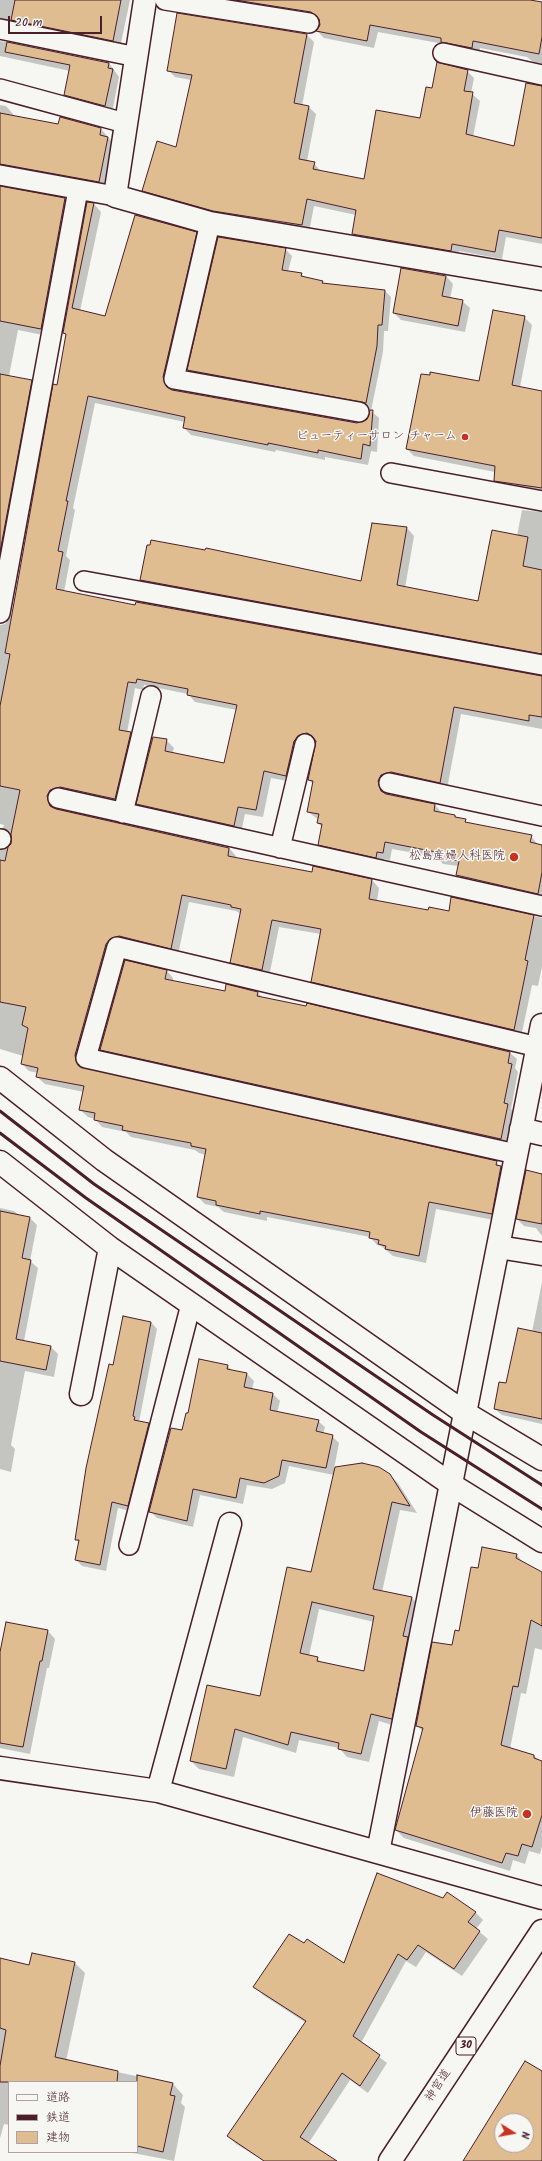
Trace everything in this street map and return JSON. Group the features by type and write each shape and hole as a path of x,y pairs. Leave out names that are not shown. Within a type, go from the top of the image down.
{"street":[{"path":"145,0 115,196 210,223 542,279"},
{"path":"378,1852 542,1025"},
{"path":"0,1078 104,1160 465,1414 542,1458"},
{"path":"521,1129 542,1134"},
{"path":"0,1162 110,1248 452,1485 542,1541"},
{"path":"498,1247 542,1254"},
{"path":"81,1394 110,1248"},
{"path":"158,1791 230,1524"},
{"path":"0,1768 158,1791 542,1898"},
{"name":"神宮道","path":"390,2161 542,1931"}],"lane":[{"path":"165,0 309,24"},
{"path":"0,29 137,57"},
{"path":"443,54 542,75"},
{"path":"0,89 125,123"},
{"path":"0,175 115,196"},
{"path":"0,613 78,190"},
{"path":"210,223 174,379 358,412"},
{"path":"391,473 542,501"},
{"path":"84,581 542,665"},
{"path":"123,813 151,696"},
{"path":"280,848 305,744"},
{"path":"389,783 542,816"},
{"path":"58,798 542,906"},
{"path":"516,1154 86,1058 117,947 538,1047"},
{"path":"129,1545 191,1304"}],"building":[{"path":"15,0 121,0 113,41 11,20"},
{"path":"235,0 530,0 542,2 542,37 539,54 473,41 472,48 441,42 441,38 370,25 367,41 316,31 320,25 319,19 311,12"},
{"path":"177,13 307,34 294,103 309,106 299,159 315,162 313,169 364,179 376,110 420,118 426,87 432,88 437,62 468,70 464,91 473,92 466,134 514,146 526,83 542,86 542,238 499,230 495,252 452,244 451,251 352,234 356,210 307,199 302,225 213,211 142,191 157,141 176,147 192,75 167,71"},
{"path":"7,42 109,63 108,68 113,69 105,106 64,95 70,65 5,52"},
{"path":"0,113 58,124 60,117 101,128 100,135 108,137 99,182 0,164"},
{"path":"0,186 65,198 41,329 0,321"},
{"path":"87,202 94,203 72,308 105,316 135,215 197,232 163,377 167,387 172,390 357,423 367,419 370,410 373,410 370,446 363,444 361,459 318,450 318,453 268,443 268,445 183,428 185,417 88,396 66,501 68,501 58,551 63,552 56,589 135,605 136,602 542,676 542,717 529,715 529,721 454,707 440,783 391,772 381,775 378,781 381,791 386,794 435,804 434,811 455,815 455,817 466,819 465,822 532,835 530,842 542,845 542,872 538,894 456,875 459,861 435,857 436,852 385,842 383,853 377,852 376,858 318,845 322,824 317,823 319,814 307,812 313,781 308,780 316,741 307,733 302,734 294,741 286,776 264,771 256,810 238,807 234,826 136,804 153,737 167,739 165,751 224,763 237,705 187,695 188,689 137,679 136,683 128,682 119,730 131,732 115,799 60,787 50,790 47,796 50,806 56,809 229,848 228,856 312,872 313,866 372,879 369,899 428,910 429,907 449,911 451,897 534,915 525,960 528,961 514,1030 311,982 321,929 272,920 262,970 230,963 241,909 231,907 231,905 182,895 171,949 119,936 110,939 106,944 75,1055 79,1066 497,1161 496,1165 501,1166 492,1214 429,1202 419,1256 385,1249 386,1246 378,1244 379,1240 369,1238 370,1232 260,1211 260,1214 216,1205 216,1201 197,1197 206,1149 191,1146 191,1143 122,1130 123,1126 94,1120 95,1113 79,1110 84,1086 36,1077 38,1068 21,1064 28,1028 22,1025 26,1007 0,1002 0,860 5,861 8,847 11,844 11,834 20,790 0,786 0,706 10,654 5,653 53,384 57,385 66,334 63,333"},
{"path":"218,237 286,248 282,270 302,273 301,276 323,281 322,283 385,290 382,325 378,325 377,346 366,403 187,370"},
{"path":"401,268 446,276 442,296 463,300 458,326 393,313"},
{"path":"493,310 525,316 512,385 542,391 542,488 494,481 495,466 406,449 421,374 430,375 430,372 479,381"},
{"path":"0,374 32,380 0,552"},
{"path":"372,523 407,527 397,585 478,601 492,530 528,537 523,566 542,570 542,654 140,580 147,545 150,545 151,540 205,550 206,548 361,581"},
{"path":"125,960 167,970 165,979 225,991 226,984 258,992 257,996 306,1006 307,1003 510,1052 508,1063 512,1064 504,1103 508,1104 501,1139 100,1050"},
{"path":"526,1170 542,1174 542,1224 516,1219"},
{"path":"0,1211 30,1217 22,1258 31,1260 16,1339 51,1346 46,1370 0,1361"},
{"path":"123,1316 151,1322 133,1416 135,1417 134,1420 149,1423 128,1506 112,1502 100,1565 75,1560 79,1540 75,1540 86,1468 109,1364 113,1365"},
{"path":"518,1328 542,1333 542,1419 494,1409 499,1382 506,1383"},
{"path":"199,1359 228,1365 227,1369 247,1373 244,1387 273,1393 270,1410 319,1420 316,1431 333,1435 326,1468 282,1460 279,1476 264,1483 240,1478 236,1498 193,1489 187,1521 149,1512 171,1428 182,1430 186,1413 188,1413"},
{"path":"362,1463 379,1467 390,1474 410,1506 392,1502 373,1589 412,1597 403,1636 408,1637 392,1719 371,1714 361,1754 338,1749 339,1743 291,1732 288,1745 235,1729 226,1769 190,1761 207,1685 260,1696 287,1567 311,1572 335,1467","holes":["312,1602 374,1616 364,1671 317,1661 318,1657 300,1653"]},
{"path":"482,1547 517,1554 516,1558 542,1572 542,1626 531,1620 518,1687 513,1686 501,1745 534,1755 534,1758 542,1761 542,1815 532,1847 522,1844 518,1856 506,1853 502,1863 395,1830 423,1728 416,1726 432,1642 452,1645 455,1630 459,1631 471,1567 478,1568"},
{"path":"6,1622 48,1630 42,1661 40,1661 23,1747 0,1743 0,1652"},
{"path":"377,1873 443,1898 447,1892 476,1912 468,1922 480,1931 454,1969 418,1945 407,1960 398,1954 353,2036 380,2055 360,2086 342,2073 300,2137 337,2161 264,2161 227,2136 306,2021 253,1987 289,1934 304,1943 307,1939 344,1963"},
{"path":"32,1953 75,1962 55,2057 118,2071 117,2081 0,2082 0,2066 6,2030 0,2028 0,1958 29,1965"},
{"path":"525,2061 542,2071 542,2161 463,2161"},
{"path":"137,2075 173,2083 170,2095 175,2096 163,2152 138,2146"}],"railway":[{"path":"0,1111 94,1184 433,1415 542,1485"},
{"path":"0,1133 86,1198 421,1432 542,1509"}],"place":[{"name":"ビューティーサロン チャーム","path":"465,437"},
{"name":"松島産婦人科医院","path":"514,857"},
{"name":"伊藤医院","path":"527,1814"}]}
